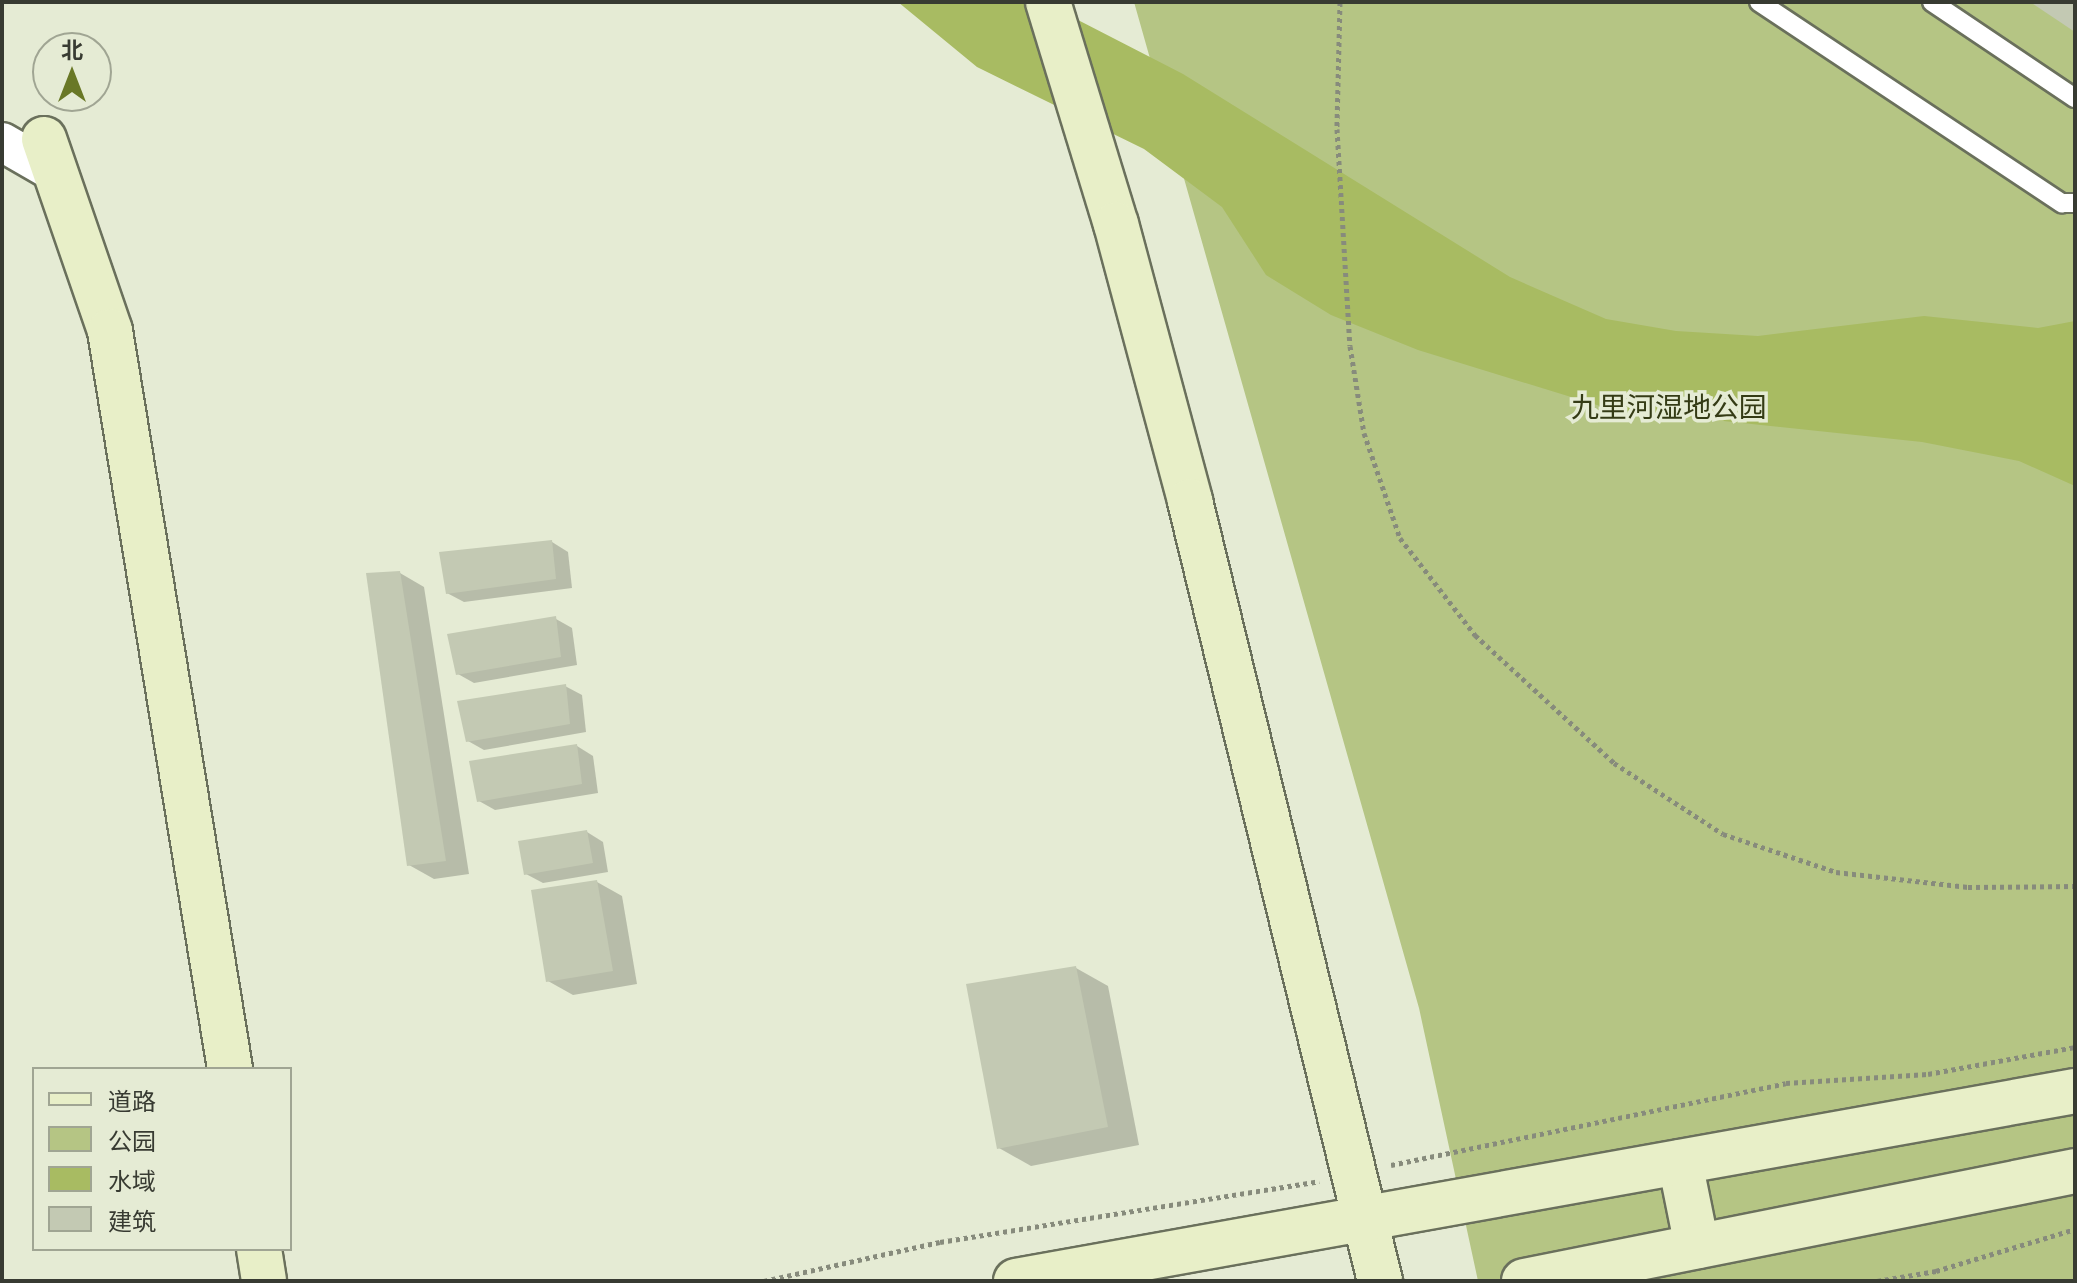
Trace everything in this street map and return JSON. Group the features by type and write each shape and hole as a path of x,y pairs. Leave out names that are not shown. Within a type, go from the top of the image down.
{"street":[{"path":"1048,2 1116,224 1190,501 1380,1281"},
{"path":"34,151 110,331 230,1067"},
{"path":"1016,1281 2075,1091"},
{"path":"1680,1162 1697,1246"},
{"path":"1524,1281 2075,1171"},
{"path":"259,1251 264,1281"}],"lane":[{"path":"1759,2 2062,203 2075,203"},
{"path":"1932,2 2075,98"}],"path":[{"path":"1340,2 1337,129 1350,346 1364,433 1400,538 1475,635 1614,763 1723,834 1836,872 1968,887 2075,886"},
{"path":"764,1281 940,1242 1255,1195 1786,1083 1928,1074 2075,1047"},
{"path":"1877,1281 1936,1271 2075,1229"}],"green space":[{"name":"九里河湿地公园","path":"1134,2 2075,2 2075,1281 1478,1281 1419,1008"}],"water":[{"path":"898,2 1043,2 1183,74 1510,277 1606,319 1676,331 1758,336 1924,316 2038,328 2075,321 2075,486 2019,461 1922,442 1610,409 1418,350 1331,315 1266,275 1222,207 1144,149 977,67"}],"building":[{"path":"2030,2 2075,2 2075,32"},
{"path":"552,540 556,579 446,594 439,552"},
{"path":"400,571 446,861 407,866 366,573"},
{"path":"556,616 561,657 456,675 447,634"},
{"path":"566,684 570,724 466,742 457,701"},
{"path":"577,744 582,784 477,802 469,761"},
{"path":"587,830 593,863 524,875 518,841"},
{"path":"597,880 613,971 546,982 531,890"},
{"path":"1076,966 1108,1127 997,1149 966,984"}]}
